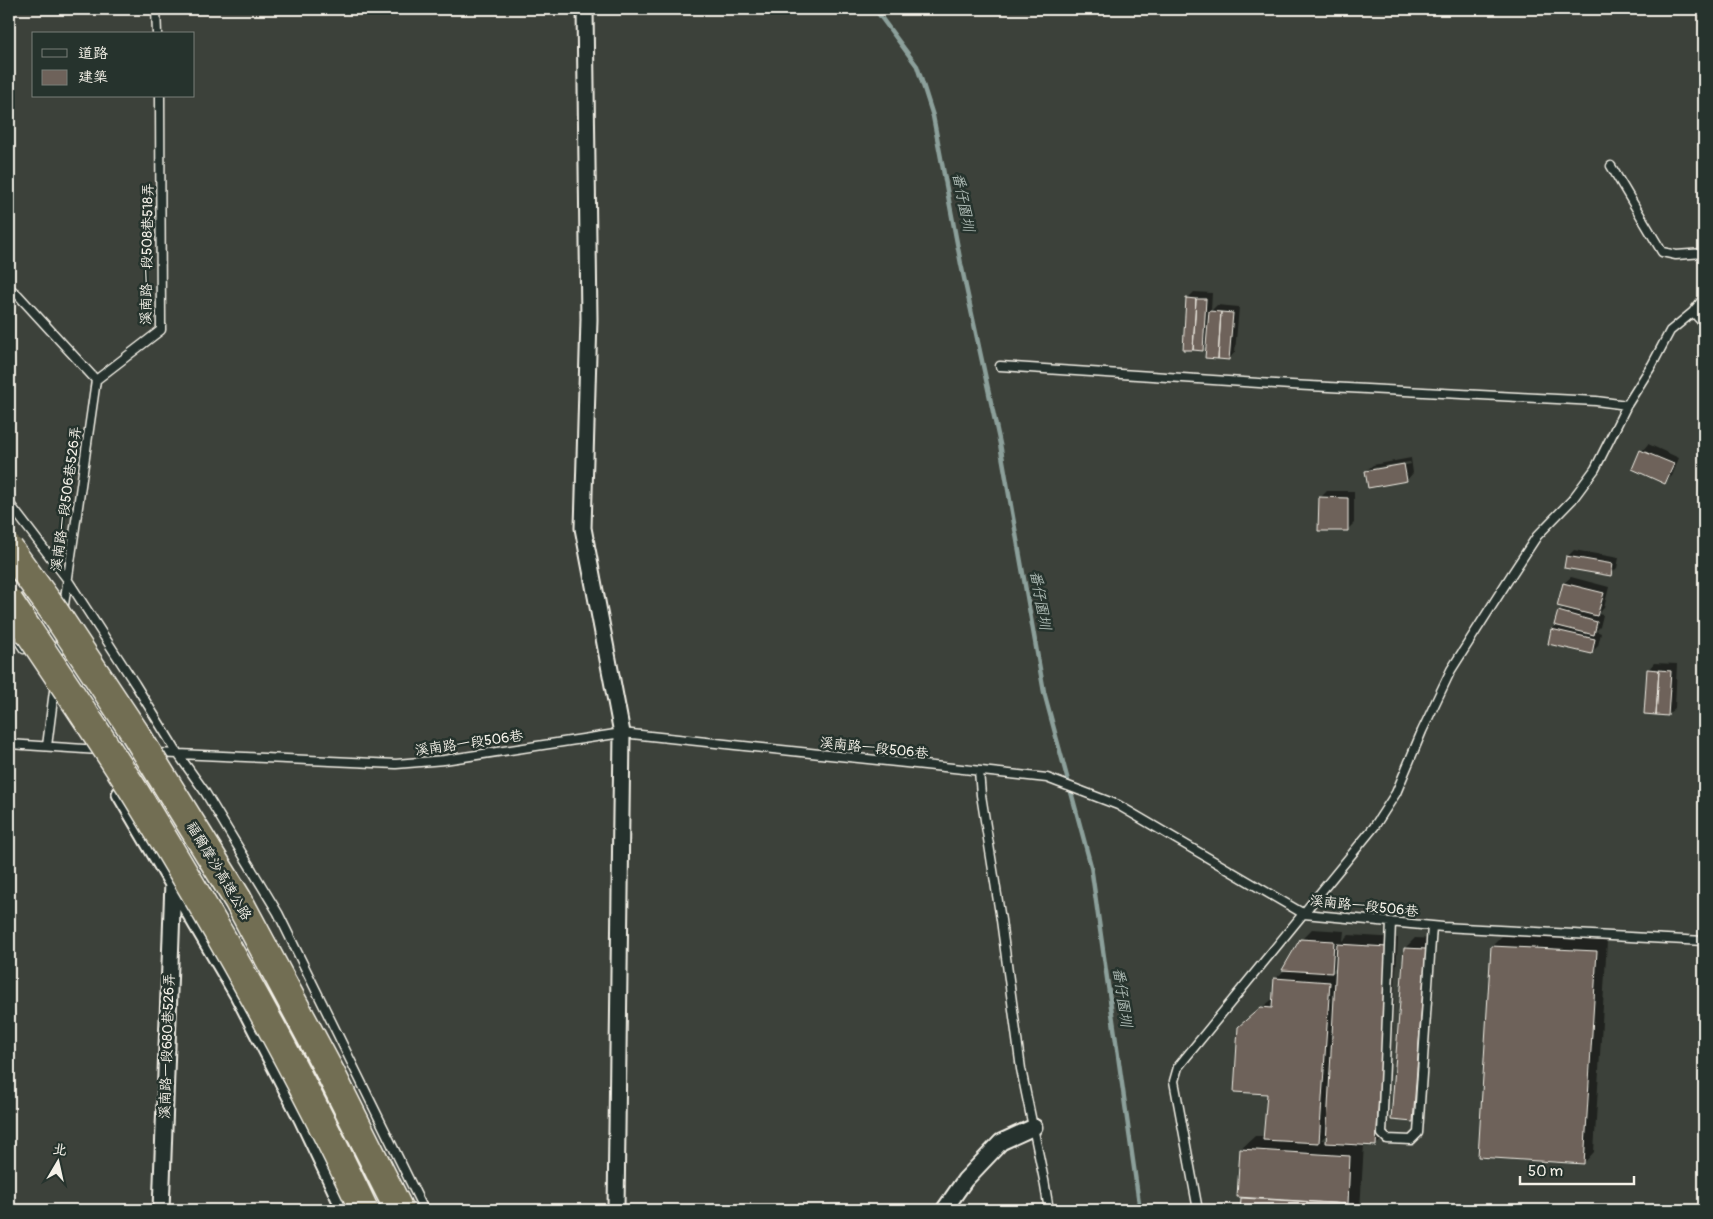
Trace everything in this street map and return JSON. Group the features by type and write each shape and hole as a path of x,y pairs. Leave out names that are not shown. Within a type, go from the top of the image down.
{"highway":[{"name":"福爾摩沙高速公路","path":"9,549 54,611 135,734 238,900 330,1072 399,1210"},
{"path":"9,602 135,793 219,931 301,1083 364,1210"}],"street":[{"path":"585,9 589,319 583,528 622,733 616,1210"},
{"path":"91,746 238,995 302,1119 345,1210"},
{"name":"溪南路一段680巷526弄","path":"161,1210 173,882"},
{"path":"944,1210 965,1180 1002,1142 1034,1127"}],"lane":[{"path":"156,9 157,32"},
{"name":"溪南路一段508巷518弄","path":"96,380 161,330 160,98"},
{"path":"1611,166 1662,252 1676,255 1704,253"},
{"path":"9,288 18,295 96,380"},
{"path":"1198,1210 1174,1081 1178,1067 1374,827 1396,793 1422,731 1451,670 1537,536 1572,500 1595,470 1626,405 1652,365 1670,332 1693,312 1704,298"},
{"path":"1693,312 1704,324"},
{"path":"1000,366 1290,385 1596,401 1626,405"},
{"name":"溪南路一段506巷526弄","path":"47,746 67,580 96,380"},
{"path":"9,503 67,580 178,754 205,792 278,913 424,1210"},
{"path":"9,627 31,659"},
{"path":"48,682 59,698"},
{"name":"溪南路一段506巷","path":"140,752 396,764 444,760 622,733 1047,778 1118,805 1304,914 1432,926 1704,941"},
{"path":"9,744 91,746 122,751"},
{"path":"979,772 1021,1069 1049,1210"},
{"path":"1392,922 1382,1134 1386,1139 1411,1140 1418,1133 1432,926"}],"building":[{"path":"1186,298 1196,299 1193,350 1183,350"},
{"path":"1196,299 1206,299 1203,351 1193,350"},
{"path":"1209,311 1221,312 1218,359 1205,358"},
{"path":"1221,312 1233,313 1229,360 1218,359"},
{"path":"1640,450 1674,464 1665,484 1632,469"},
{"path":"1404,464 1407,481 1368,488 1365,471"},
{"path":"1319,497 1348,498 1348,531 1318,531"},
{"path":"1566,556 1613,564 1611,576 1564,568"},
{"path":"1563,583 1604,593 1597,616 1557,606"},
{"path":"1558,611 1597,622 1594,635 1554,625"},
{"path":"1551,629 1595,639 1592,654 1548,644"},
{"path":"1647,669 1659,670 1656,715 1644,714"},
{"path":"1659,670 1671,671 1668,716 1656,715"},
{"path":"1300,939 1334,941 1332,973 1282,970"},
{"path":"1337,944 1388,947 1376,1146 1326,1143"},
{"path":"1491,946 1597,951 1584,1164 1478,1157"},
{"path":"1404,948 1426,949 1413,1122 1391,1120"},
{"path":"1274,978 1330,982 1319,1143 1263,1140 1267,1094 1234,1092 1238,1027 1261,1007 1272,1008"},
{"path":"1240,1149 1350,1156 1348,1204 1237,1197"},
{"path":"1241,1198 1348,1204 1347,1210 1240,1210"}],"waterway":[{"name":"番仔園圳","path":"875,9 917,66 933,116 961,264 1000,444 1044,692 1091,866 1140,1210"}]}
